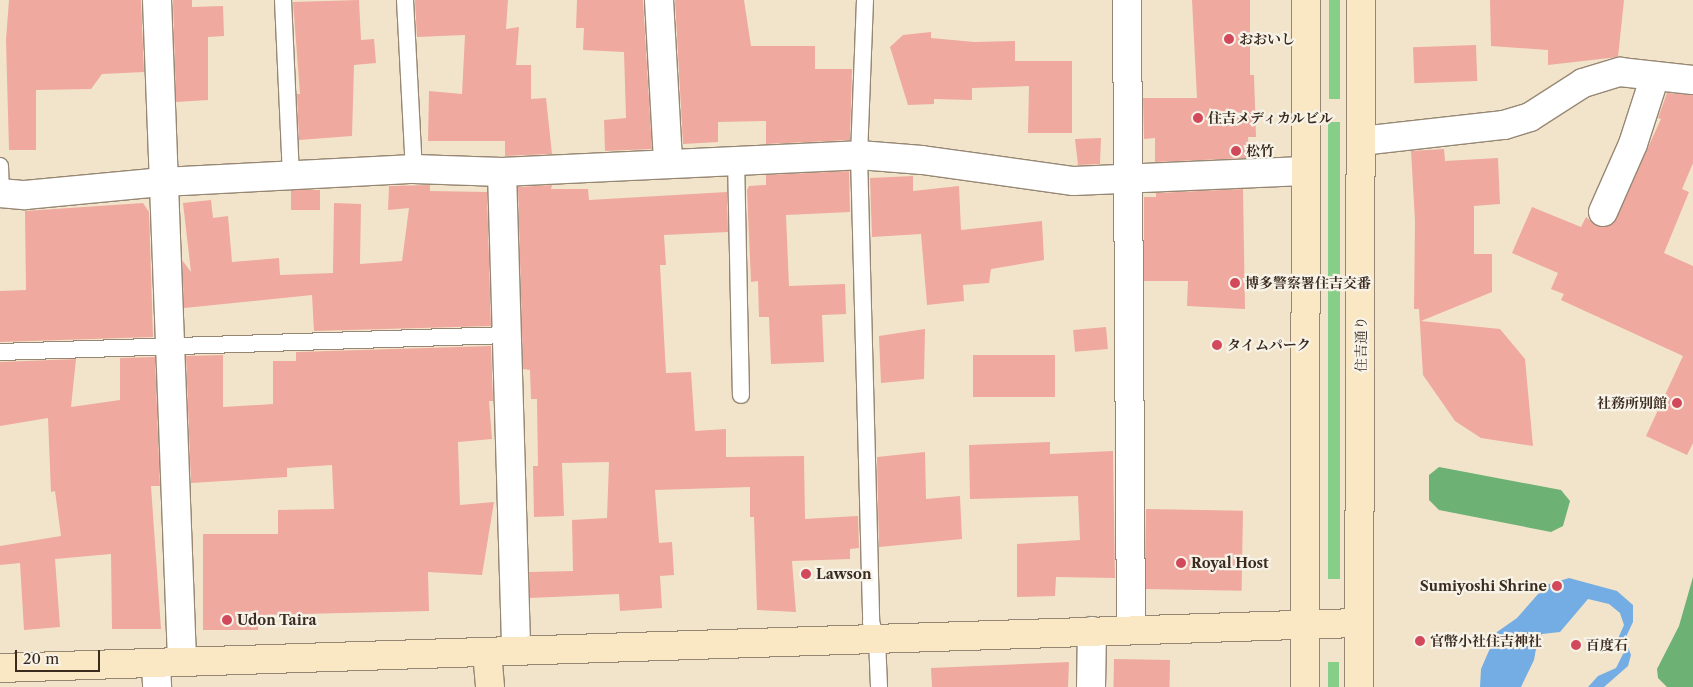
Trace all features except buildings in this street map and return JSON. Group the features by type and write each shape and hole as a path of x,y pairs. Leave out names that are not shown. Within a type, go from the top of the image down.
{"street":[{"path":"157,0 169,348 165,671"},
{"path":"659,0 668,163"},
{"path":"1127,0 1131,629"},
{"path":"1305,687 1304,170 1306,0"},
{"name":"住吉通り","path":"1359,687 1361,0"},
{"path":"1361,141 1504,125 1530,117 1583,83 1620,72 1693,80"},
{"path":"1603,212 1633,144 1655,76"},
{"path":"0,194 25,195 163,182 414,170 502,172 736,159 859,155 922,160 1074,181 1128,176 1304,170"},
{"path":"502,172 516,651"},
{"path":"0,664 165,671 488,652 1131,629 1359,623"},
{"path":"1090,687 1092,631"},
{"path":"488,652 490,687"}],"lane":[{"path":"282,0 291,176"},
{"path":"405,0 414,170"},
{"path":"865,0 859,155 871,622 877,639 878,687"},
{"path":"736,159 741,395"},
{"path":"0,166 0,194"},
{"path":"0,352 169,348 506,335"}],"green space":[{"path":"1329,0 1340,0 1340,99 1329,99"},
{"path":"1328,122 1340,122 1340,579 1328,579"},
{"path":"1439,467 1561,490 1570,501 1563,526 1551,532 1439,510 1429,500 1429,475"},
{"path":"1693,577 1693,687 1667,687 1658,678 1657,669 1679,626"},
{"path":"1328,662 1339,662 1339,687 1328,687"}],"water":[{"path":"1569,578 1617,591 1633,605 1633,622 1625,639 1631,655 1628,666 1604,687 1588,687 1598,676 1616,668 1624,652 1616,643 1624,625 1620,613 1609,604 1588,599 1560,632 1542,634 1538,638 1534,660 1521,687 1480,687 1481,669 1497,632 1517,618 1546,585"}],"place":[{"name":"おおいし","path":"1229,39"},
{"name":"住吉メディカルビル","path":"1198,118"},
{"name":"松竹","path":"1236,151"},
{"name":"博多警察署住吉交番","path":"1235,283"},
{"name":"タイムパーク","path":"1217,345"},
{"name":"社務所別館","path":"1677,403"},
{"name":"Royal Host","path":"1181,563"},
{"name":"Lawson","path":"806,574"},
{"name":"Sumiyoshi Shrine","path":"1557,586"},
{"name":"Udon Taira","path":"227,620"},
{"name":"官幣小社住吉神社","path":"1420,641"},
{"name":"百度石","path":"1576,645"}]}
